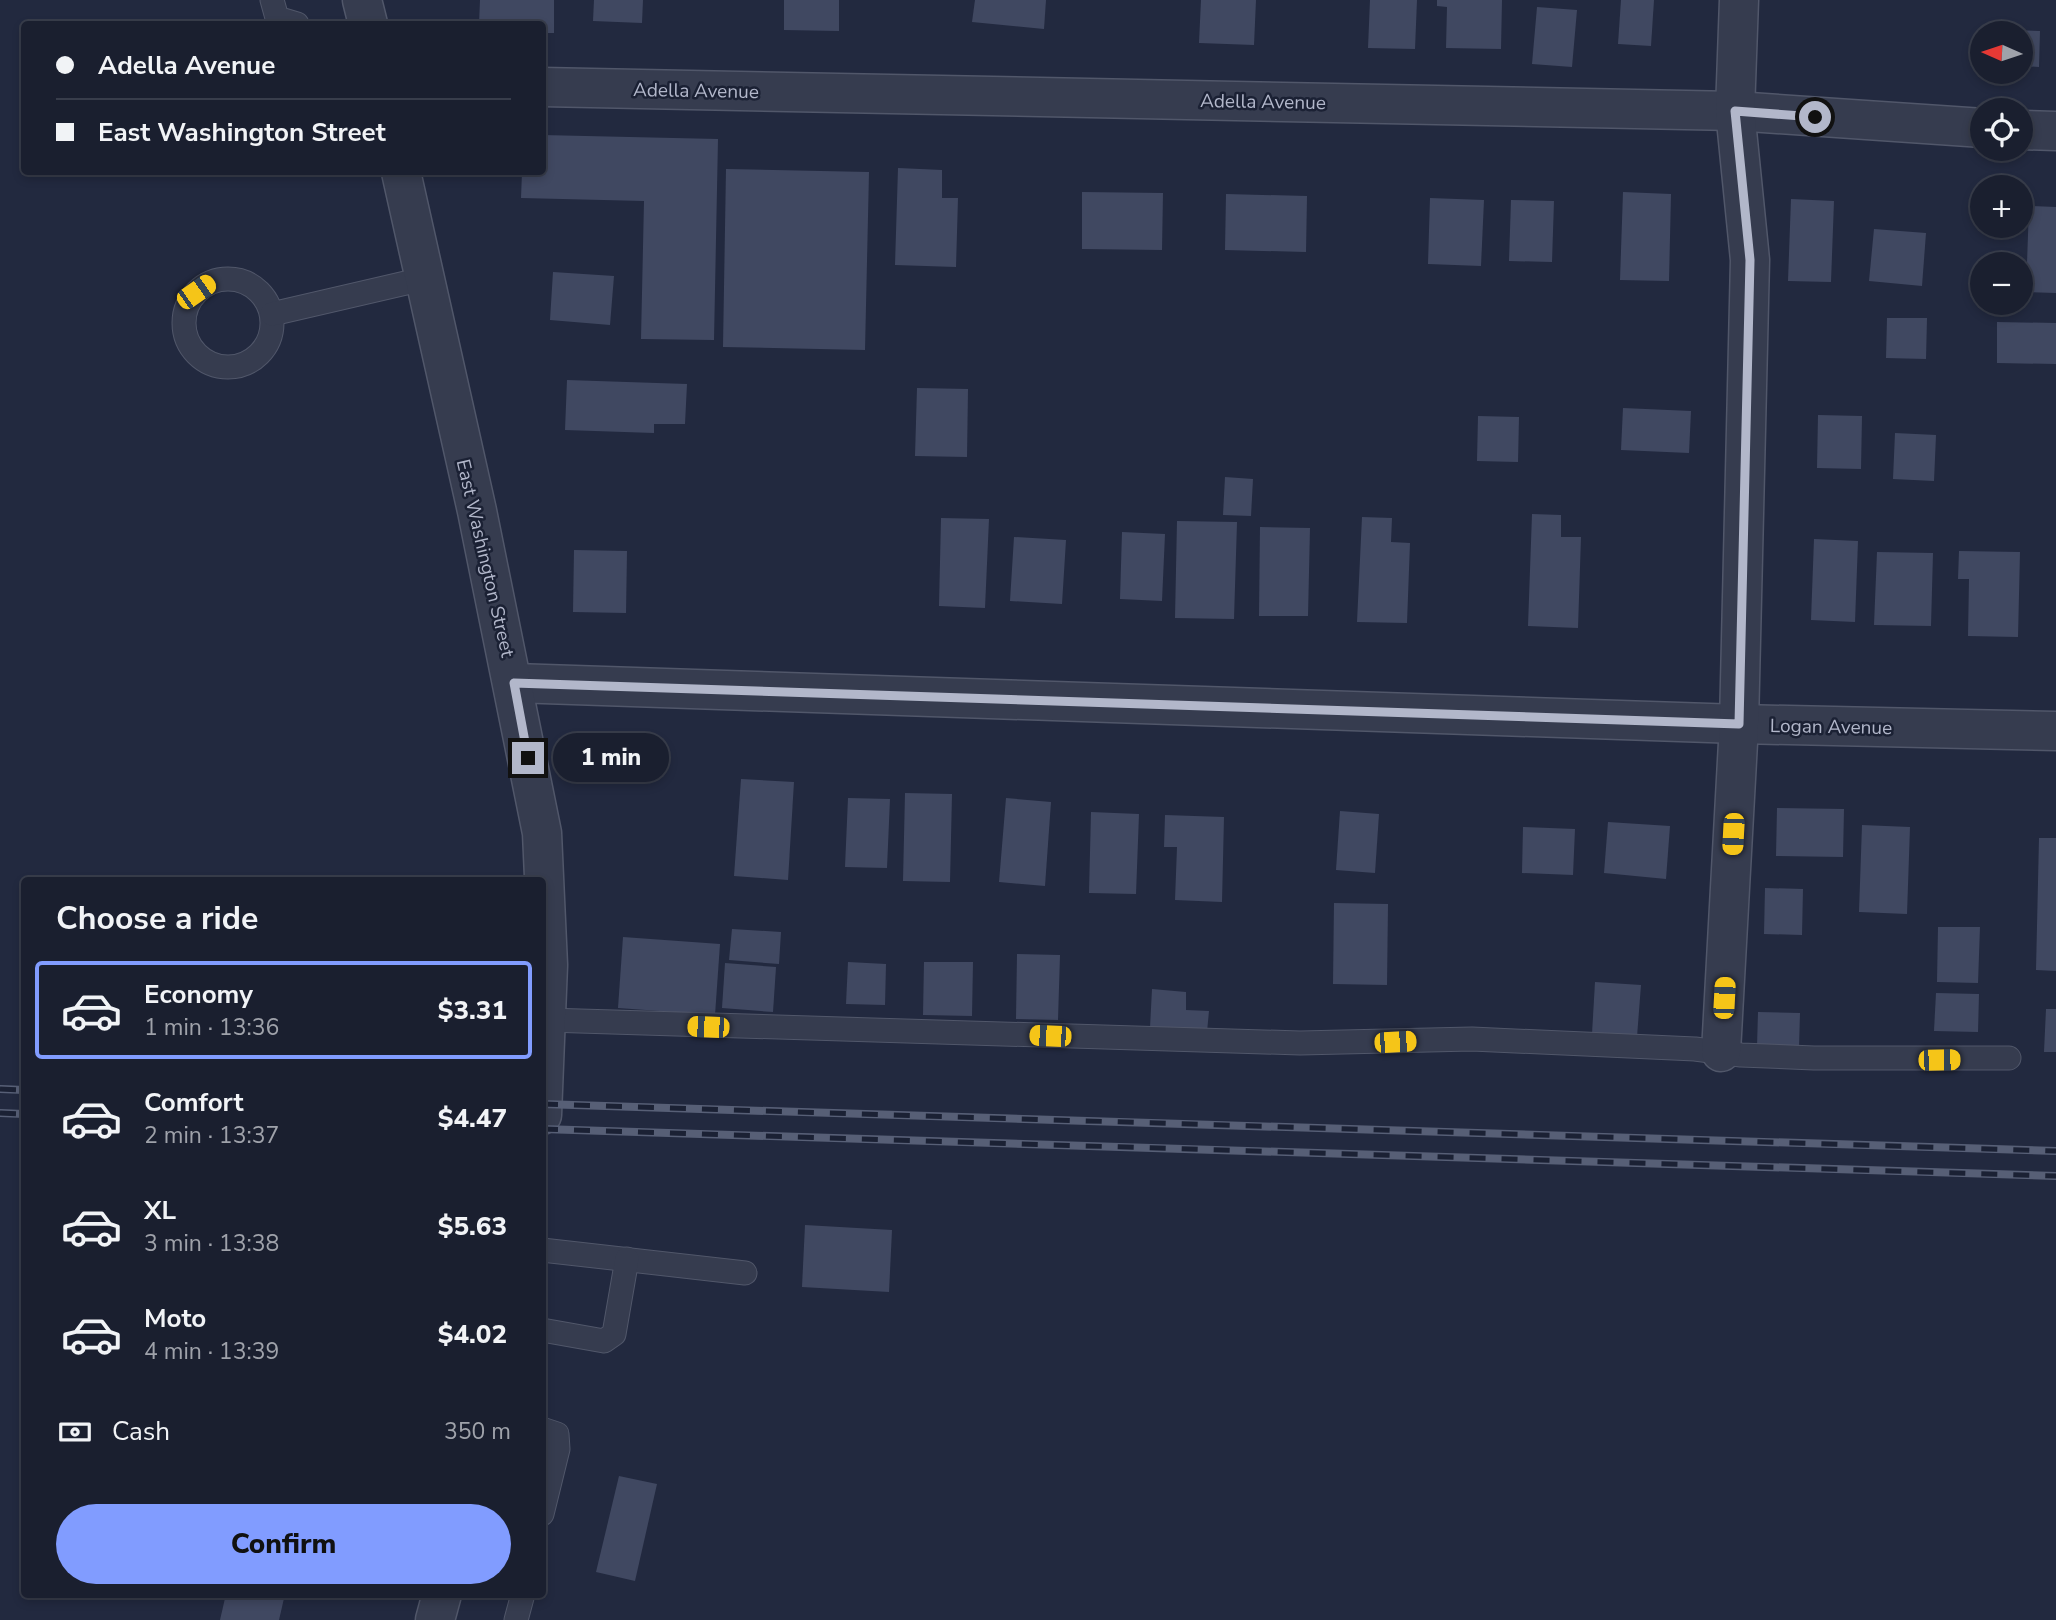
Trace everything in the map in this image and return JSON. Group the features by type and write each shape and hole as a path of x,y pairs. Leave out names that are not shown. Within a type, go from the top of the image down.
{"street":[{"path":"1721,1052 1739,724 1750,260 1735,111 1739,0"},
{"name":"Adella Avenue","path":"546,87 1735,111 1970,127"},
{"path":"2033,130 2056,131"},
{"name":"East Washington Street","path":"402,175 514,683 542,833 544,877"},
{"name":"Logan Avenue","path":"514,683 1739,724 2056,731"},
{"name":"East Washington Street","path":"546,921 546,1039"},
{"path":"435,1620 441,1598"}],"lane":[{"path":"272,0 277,18 287,21"},
{"path":"272,314 423,279"},
{"path":"547,1020 1300,1043 1472,1039 1826,1059 2009,1058"},
{"path":"546,1250 745,1273"},
{"path":"546,1331 604,1341 614,1334 627,1259"},
{"path":"546,1430 557,1434 558,1449 546,1498"},
{"path":"516,1620 522,1598"}],"building":[{"path":"480,0 554,0 554,33 546,33 546,21 479,21"},
{"path":"594,0 643,0 642,23 593,21"},
{"path":"784,0 839,0 839,31 784,30"},
{"path":"975,0 1046,0 1044,29 972,22"},
{"path":"1201,0 1256,0 1254,45 1199,43"},
{"path":"1370,0 1417,0 1415,49 1368,48"},
{"path":"1437,0 1502,0 1501,49 1446,48 1447,7 1437,6"},
{"path":"1621,0 1654,0 1651,46 1618,44"},
{"path":"1537,7 1577,10 1572,67 1532,64"},
{"path":"2034,31 2040,31 2039,67 2034,67"},
{"path":"546,135 718,139 714,340 641,339 644,201 521,198 522,175 546,175"},
{"path":"898,168 942,170 942,198 958,198 956,267 895,265"},
{"path":"726,169 869,172 865,350 723,347"},
{"path":"1082,192 1163,193 1162,250 1082,249"},
{"path":"1623,192 1671,194 1669,281 1620,280"},
{"path":"1226,194 1307,196 1306,252 1225,250"},
{"path":"1430,198 1484,200 1481,266 1428,264"},
{"path":"1791,199 1834,201 1831,282 1788,281"},
{"path":"1511,200 1554,201 1552,262 1509,261"},
{"path":"2033,206 2056,207 2056,293 2033,292 2033,252 2027,252 2028,238 2033,238"},
{"path":"1874,229 1926,233 1922,286 1869,281"},
{"path":"553,272 614,276 610,325 550,320"},
{"path":"1887,318 1927,318 1926,359 1886,358"},
{"path":"1997,322 2056,323 2056,364 1997,363"},
{"path":"567,380 687,384 685,424 654,424 654,433 565,430"},
{"path":"917,388 968,389 967,457 915,456"},
{"path":"1623,408 1691,411 1689,453 1621,450"},
{"path":"1818,415 1862,416 1861,469 1817,468"},
{"path":"1478,416 1519,417 1518,462 1477,461"},
{"path":"1895,433 1936,435 1934,481 1893,479"},
{"path":"1225,477 1253,479 1251,516 1223,515"},
{"path":"1532,514 1561,515 1561,537 1581,537 1578,628 1528,626"},
{"path":"1362,517 1392,518 1391,542 1410,543 1407,623 1357,622"},
{"path":"941,518 989,519 985,608 939,606"},
{"path":"1177,521 1237,522 1234,619 1175,618"},
{"path":"1260,527 1310,528 1308,616 1259,616"},
{"path":"1122,532 1165,534 1162,601 1120,599"},
{"path":"1014,537 1066,540 1062,604 1010,601"},
{"path":"1814,539 1858,541 1855,622 1811,620"},
{"path":"574,550 627,551 626,613 573,612"},
{"path":"1959,551 2020,552 2018,637 1968,636 1969,579 1958,579"},
{"path":"1877,552 1933,553 1931,626 1874,625"},
{"path":"741,779 794,782 788,880 734,876"},
{"path":"905,793 952,794 950,882 903,881"},
{"path":"848,798 890,799 887,868 845,867"},
{"path":"1006,798 1051,802 1045,886 999,882"},
{"path":"1777,808 1844,809 1843,857 1776,856"},
{"path":"1340,811 1379,814 1375,873 1336,870"},
{"path":"1091,812 1139,814 1136,894 1089,893"},
{"path":"1165,815 1224,817 1222,902 1175,900 1177,847 1164,847"},
{"path":"1608,822 1670,826 1666,879 1604,873"},
{"path":"1862,825 1910,827 1907,914 1859,912"},
{"path":"1523,827 1575,829 1573,875 1522,873"},
{"path":"2039,838 2056,838 2056,971 2036,970"},
{"path":"1765,888 1803,889 1802,935 1764,934"},
{"path":"1334,903 1388,904 1387,985 1333,984"},
{"path":"1938,927 1980,927 1978,983 1937,982"},
{"path":"732,929 781,932 779,964 729,960"},
{"path":"623,937 720,944 715,1015 618,1008"},
{"path":"1017,954 1060,955 1058,1020 1016,1019"},
{"path":"848,962 886,964 885,1005 846,1004"},
{"path":"924,962 973,962 972,1016 923,1015"},
{"path":"725,963 776,967 773,1012 722,1008"},
{"path":"1595,982 1641,985 1637,1037 1592,1034"},
{"path":"1152,989 1186,992 1186,1010 1209,1011 1207,1032 1150,1028"},
{"path":"1936,993 1979,994 1978,1032 1934,1031"},
{"path":"2046,1009 2056,1009 2056,1052 2044,1052"},
{"path":"1758,1012 1800,1013 1799,1048 1757,1047"},
{"path":"805,1225 892,1230 889,1292 802,1287"},
{"path":"619,1476 657,1484 635,1581 596,1572"},
{"path":"225,1598 284,1598 279,1620 220,1620"}],"railway":[{"path":"0,1089 21,1090"},
{"path":"546,1104 2056,1151"},
{"path":"0,1113 21,1114"},
{"path":"546,1129 2056,1176"}],"route":[{"path":"528,758 514,683 1739,724 1750,260 1735,111 1815,117"}]}
